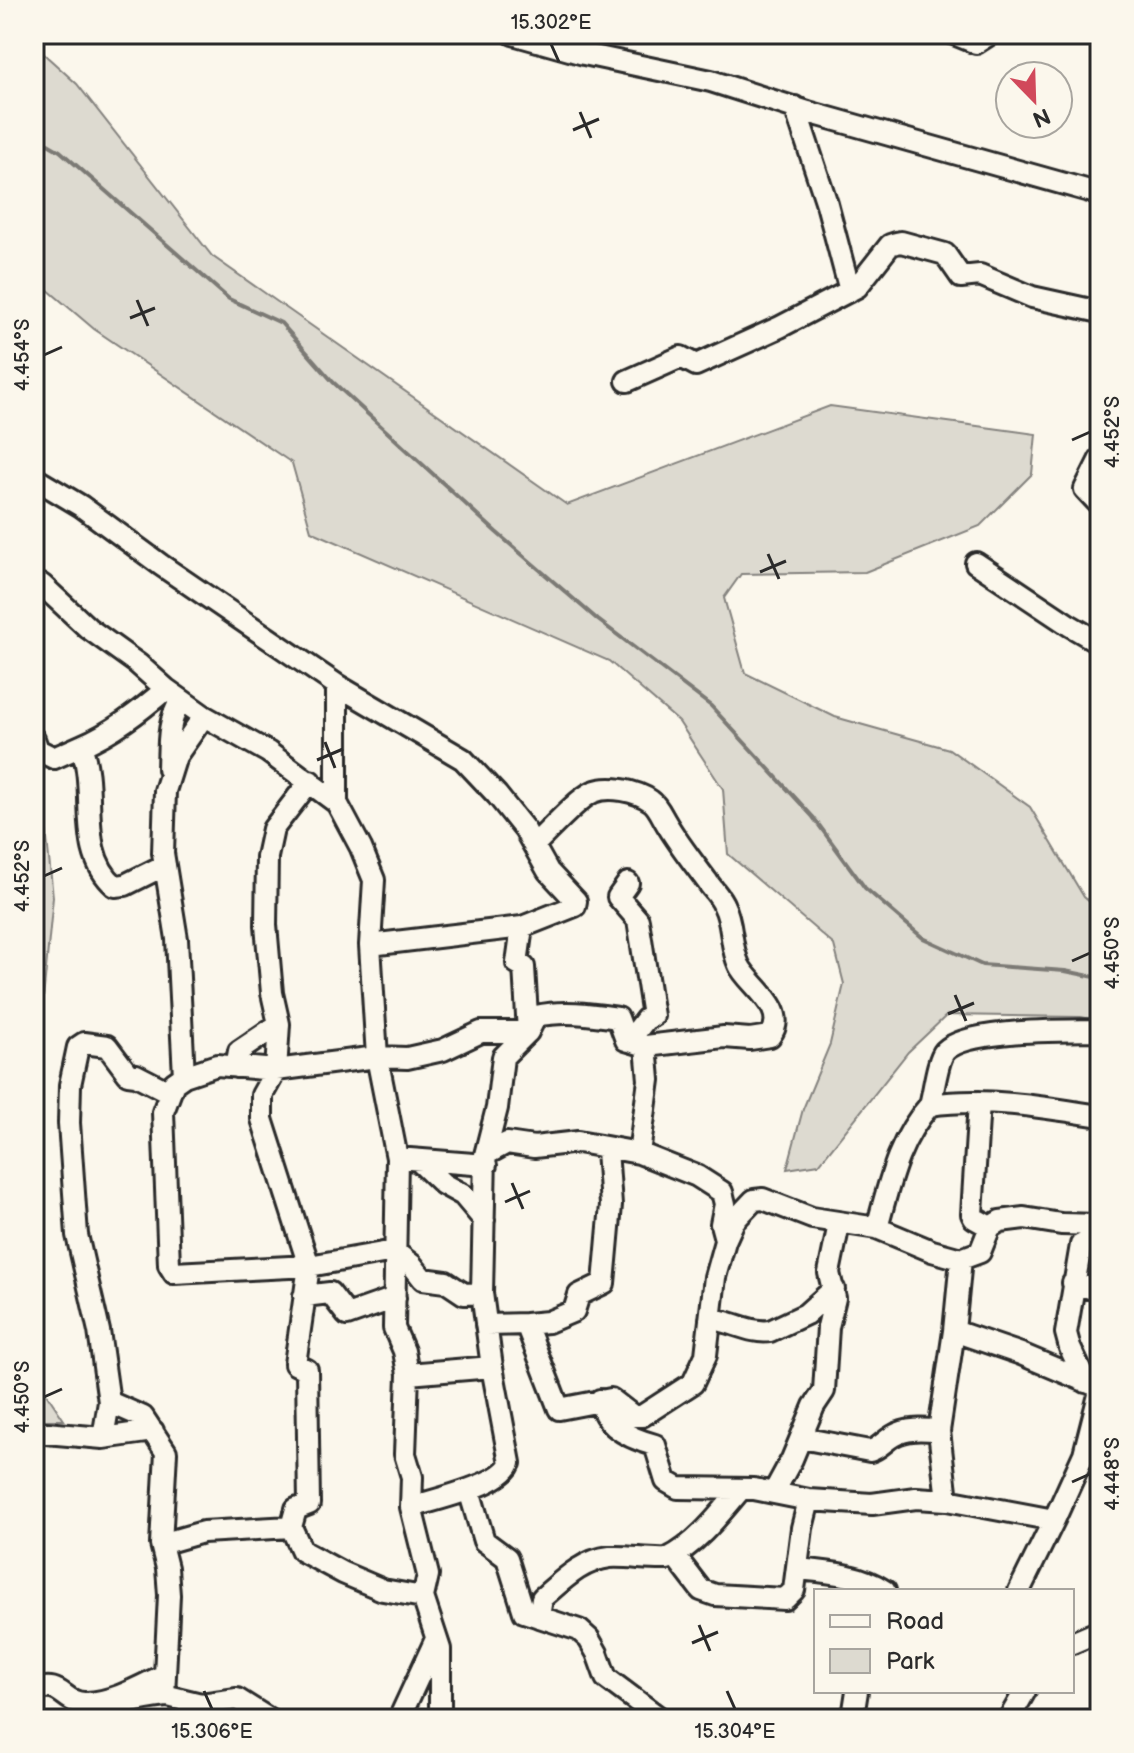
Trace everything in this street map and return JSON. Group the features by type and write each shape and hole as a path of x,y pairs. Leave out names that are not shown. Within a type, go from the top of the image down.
{"street":[{"path":"513,34 586,44 1100,194"},
{"path":"954,34 976,43 990,34"},
{"path":"795,107 827,204 850,291"},
{"path":"627,381 681,357 696,365 850,291 862,283 890,245 901,242 945,254 961,277 980,275 1032,297 1100,312"},
{"path":"1100,459 1085,489 1100,505"},
{"path":"34,478 81,506 172,573 337,685 463,759 497,795 534,845 548,871 576,901 576,905 522,927 370,945"},
{"path":"976,563 1100,643"},
{"path":"34,590 42,585 88,628 174,694 204,716 268,752 337,803 374,880 370,945 377,1057 397,1158 394,1328 404,1351 408,1374 405,1454 412,1477 411,1507 428,1575 423,1597 440,1649 440,1719"},
{"path":"337,685 337,803"},
{"path":"34,739 38,750 54,758 105,736 174,694"},
{"path":"174,694 168,734 165,865 177,939 184,1076"},
{"path":"168,776 176,756 204,716"},
{"path":"81,746 88,777 93,853 103,875 115,886 125,885 165,865"},
{"path":"310,781 273,829 267,857 267,938 272,993 279,1024 276,1070 262,1095 262,1119 309,1266 295,1364 307,1370 309,1504 296,1509 291,1527 302,1551 343,1573 383,1590 423,1597"},
{"path":"411,1507 469,1490 501,1474 510,1463 482,1293 486,1160 503,1057 528,1032 536,1016 552,1012 581,1012 618,1018 626,1040 637,1044 724,1037 763,1039 774,1031 769,999 746,978 739,965 725,906 655,804 613,788 591,793 534,845"},
{"path":"628,883 618,897 638,920 653,1016 646,1019 637,1044 649,1080 639,1153"},
{"path":"522,927 517,963 524,967 528,1032"},
{"path":"279,1024 231,1061 184,1076 174,1083 169,1092 163,1112 171,1270 179,1274 309,1266 394,1251 412,1265 423,1279 446,1282 464,1294 482,1293"},
{"path":"877,1228 893,1167 911,1128 930,1105 937,1084 939,1061 945,1051 955,1044 999,1034 1100,1030"},
{"path":"231,1061 276,1070 377,1057 407,1058 443,1050 481,1032 528,1032"},
{"path":"103,1438 109,1402 99,1331 77,1235 69,1123 70,1085 78,1047 84,1043 107,1046 128,1074 169,1092"},
{"path":"930,1105 979,1102 1038,1106 1100,1116"},
{"path":"979,1102 972,1214 990,1227"},
{"path":"397,1158 419,1161 486,1160 499,1146 513,1143 534,1147 578,1142 607,1150 639,1153 697,1176 722,1192 725,1204 721,1224 725,1241"},
{"path":"486,1325 526,1324 563,1318 574,1311 579,1295 604,1283 611,1205 607,1150"},
{"path":"419,1161 432,1175 463,1195 484,1220"},
{"path":"526,1324 559,1409 611,1399 633,1416 642,1416 693,1383 706,1355 715,1277 725,1241 734,1221 754,1200 759,1198 812,1218 877,1228 932,1251 961,1259 980,1252 990,1227 1000,1221 1024,1218 1061,1224 1100,1225"},
{"path":"774,1492 824,1391 828,1327 834,1305 834,1289 829,1273 839,1224"},
{"path":"1020,1589 1084,1454 1095,1387 1070,1348 1066,1333 1081,1245 1100,1236"},
{"path":"947,1500 939,1431 961,1259"},
{"path":"1073,1283 1100,1291"},
{"path":"710,1319 733,1322 764,1333 806,1314 834,1289"},
{"path":"304,1296 330,1293 347,1315 395,1298"},
{"path":"954,1331 1021,1354 1095,1387"},
{"path":"408,1374 492,1367"},
{"path":"600,1400 603,1411 620,1432 638,1442 655,1445 666,1481 678,1488 741,1489 809,1500 872,1504 916,1498 947,1500 1054,1520"},
{"path":"109,1402 140,1415 166,1452 161,1544 169,1595 165,1686"},
{"path":"801,1438 870,1451 904,1432 921,1429 939,1431"},
{"path":"34,1432 103,1438 153,1431"},
{"path":"539,1617 545,1595 577,1568 592,1561 610,1557 667,1559 675,1556 706,1528 741,1489"},
{"path":"469,1490 484,1541 507,1558 524,1612 579,1630 593,1646 606,1678 661,1719"},
{"path":"675,1556 701,1590 729,1598 785,1599 794,1590 809,1500"},
{"path":"161,1544 203,1532 291,1527"},
{"path":"797,1569 834,1573 872,1583 882,1589"},
{"path":"1074,1642 1100,1631"},
{"path":"399,1719 436,1639"},
{"path":"34,1691 51,1686 62,1690 76,1703 86,1703 165,1686 201,1704 237,1699 269,1719"},
{"path":"100,1719 110,1710 165,1686"},
{"path":"849,1719 857,1693"},
{"path":"1009,1719 1024,1693"}],"green space":[{"path":"34,45 77,84 212,256 567,505 830,406 1036,434 1032,474 980,526 865,572 741,574 724,598 745,673 835,717 949,749 1030,807 1084,897 1100,911 1100,1021 1081,1017 947,1015 908,1052 819,1164 787,1169 803,1109 830,1044 844,984 834,945 728,854 723,789 679,722 609,661 311,531 292,463 94,329 34,278"},
{"path":"34,783 43,800 53,897 34,1092"},
{"path":"34,1375 64,1420 34,1420"}],"waterway":[{"path":"34,136 60,151 229,299 281,323 333,382 496,532 598,620 711,706 813,817 865,888 923,938 982,965 1065,971 1100,978"}]}
